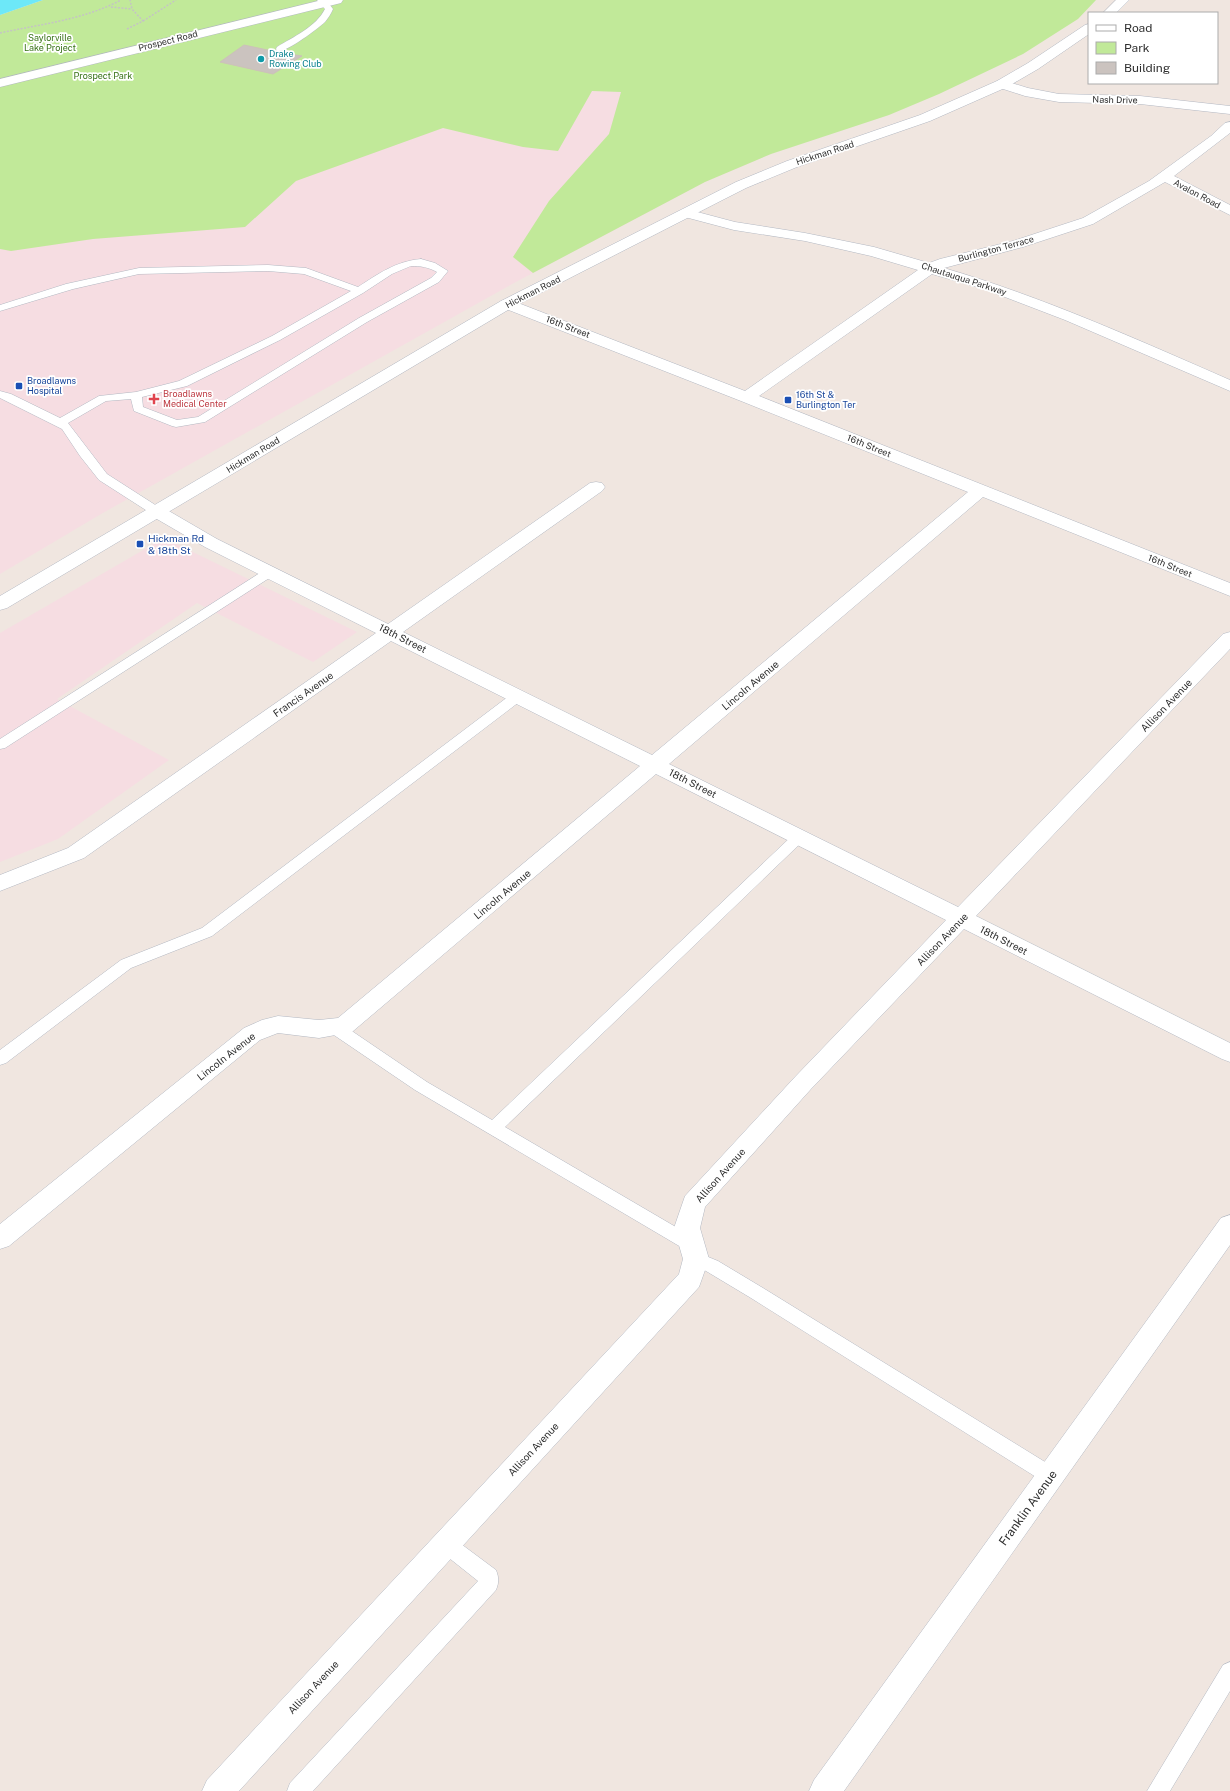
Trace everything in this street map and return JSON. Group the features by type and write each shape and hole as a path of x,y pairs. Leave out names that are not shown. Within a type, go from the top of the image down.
{"street":[{"path":"1110,12 1123,0"},
{"name":"Prospect Road","path":"0,83 327,1"},
{"name":"Hickman Road","path":"0,604 508,304 741,185 770,173 926,118 1002,84 1033,66 1088,29"},
{"name":"Nash Drive","path":"1002,84 1025,92 1059,98 1140,100 1230,110"},
{"name":"Burlington Terrace","path":"747,397 931,268 945,262 1018,244 1088,221 1154,184 1216,139 1230,126"},
{"name":"Avalon Road","path":"1164,176 1230,211"},
{"name":"Chautauqua Parkway","path":"686,213 734,226 805,237 874,252 989,286 1071,316 1230,386"},
{"name":"16th Street","path":"508,304 747,397 1230,590"},
{"name":"Francis Avenue","path":"0,883 76,853 596,487"},
{"name":"Lincoln Avenue","path":"0,1238 252,1034 265,1027 280,1023 320,1029 344,1026 981,490"},
{"name":"18th Street","path":"156,511 211,543 1230,1053"},
{"name":"Allison Avenue","path":"218,1791 690,1279 694,1252 687,1228 694,1203 803,1084 1230,638"},
{"name":"Franklin Avenue","path":"825,1791 1230,1225"}],"lane":[{"path":"280,49 315,26 328,13 329,9 327,1"},
{"path":"60,423 103,398 136,395 183,384 276,338 399,266 413,262 434,265 443,271 435,280 363,320 201,420 176,424 138,410 136,395"},
{"path":"0,308 70,286 139,271 268,268 306,272 358,291"},
{"path":"0,394 7,396 60,423 66,428 84,454 103,477 156,511"},
{"path":"0,745 270,572"},
{"path":"0,1059 126,964 207,932 518,696"},
{"path":"494,1128 799,837"},
{"path":"334,1027 421,1086 494,1128 694,1252 712,1266 1050,1476"},
{"path":"298,1791 489,1583 489,1577 446,1544"},
{"path":"1158,1791 1230,1672"}],"path":[{"path":"0,34 79,16 110,7 121,0"},
{"path":"130,0 132,9 143,21"},
{"path":"127,29 143,21 176,0"},
{"path":"110,7 132,9"}],"shaded area":[{"name":"Broadlawns Medical Center","path":"446,0 771,154 705,182 514,283 101,514 0,574 0,144"},
{"path":"164,538 357,632 313,662 197,603 57,699 169,760 58,839 0,862 0,633"}],"green space":[{"path":"43,0 1096,0 1078,19 1023,54 939,94 889,115 771,154 705,182 533,273 513,257 549,201 609,134 621,92 592,91 558,151 523,147 443,128 296,181 245,227 93,239 11,251 0,249 0,15"}],"water":[{"path":"0,0 43,0 0,15"}],"building":[{"name":"Drake Rowing Club","path":"244,45 302,56 273,74 220,62"}],"place":[{"name":"Drake Rowing Club","path":"261,59"},
{"name":"Broadlawns Hospital","path":"19,386"},
{"name":"Broadlawns Medical Center","path":"154,399"},
{"name":"16th St & Burlington Ter","path":"788,400"},
{"name":"Hickman Rd & 18th St","path":"140,544"}],"park label":[{"name":"Saylorville Lake Project","path":"50,44"},
{"name":"Prospect Park","path":"103,76"}]}
